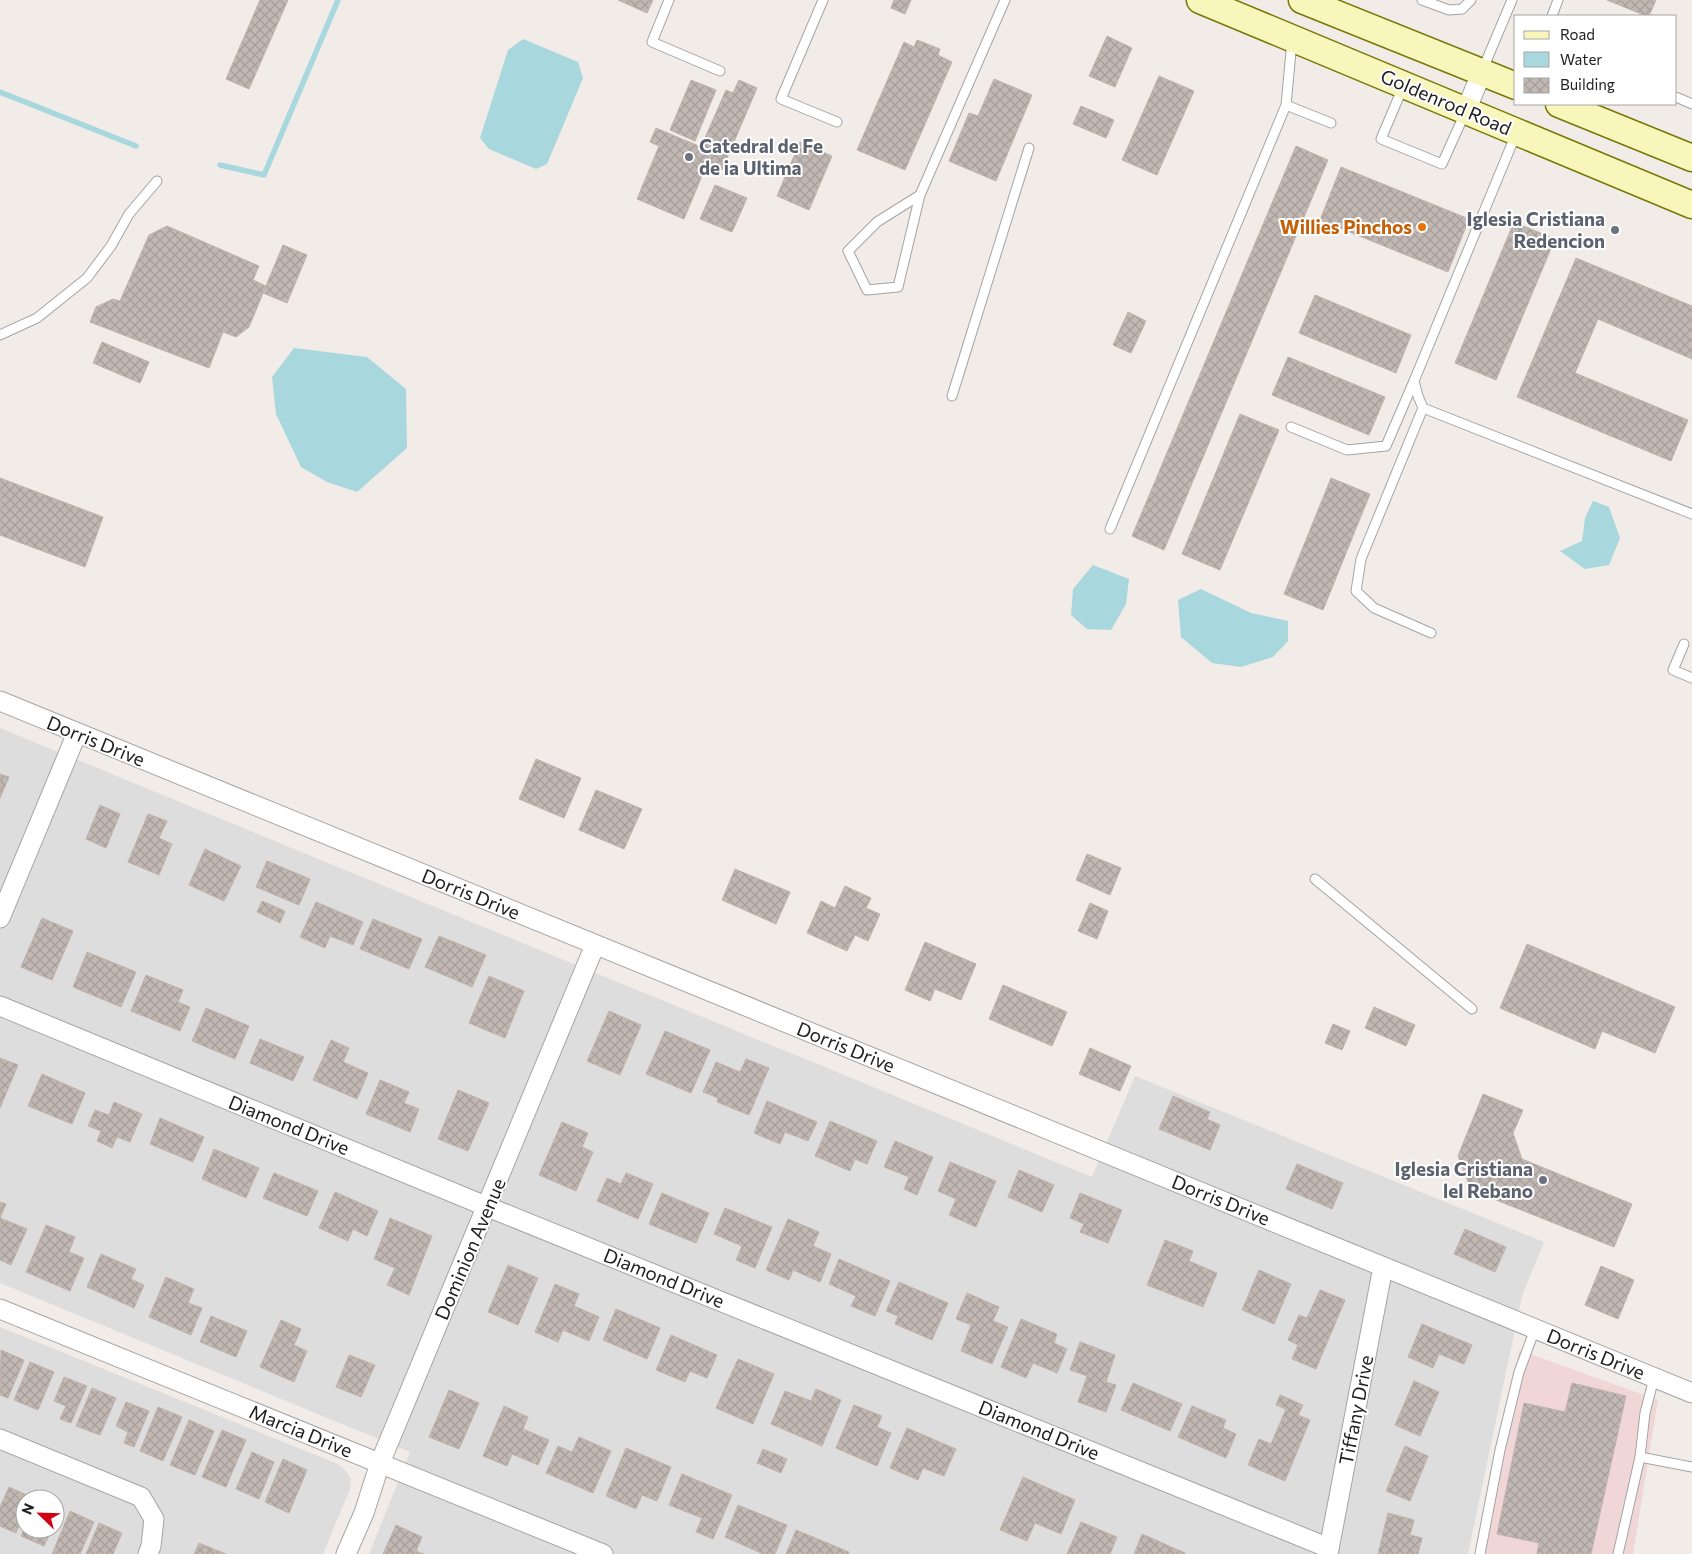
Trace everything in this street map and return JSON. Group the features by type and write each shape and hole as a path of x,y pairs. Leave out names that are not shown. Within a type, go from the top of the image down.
{"main road":[{"name":"Goldenrod Road","path":"1200,0 1692,205"},
{"name":"Goldenrod Road","path":"1302,0 1514,85"},
{"path":"1561,105 1692,158"}],"street":[{"path":"1466,110 1482,72"},
{"name":"Dorris Drive","path":"0,701 1692,1393"},
{"path":"0,918 77,733"},
{"name":"Dominion Avenue","path":"346,1554 364,1513 380,1463 596,945"},
{"name":"Diamond Drive","path":"0,1006 1329,1551"},
{"name":"Tiffany Drive","path":"1329,1551 1383,1267"},
{"name":"Marcia Drive","path":"0,1309 603,1554"},
{"path":"0,1439 140,1496 154,1519 152,1546 148,1554"}],"lane":[{"path":"669,0 652,42 720,71"},
{"path":"823,0 781,99 837,122"},
{"path":"920,196 877,222 848,252 867,290 898,287 920,196 1004,0"},
{"path":"1422,0 1449,10 1462,10 1471,0"},
{"path":"1482,72 1512,0"},
{"path":"1552,15 1558,0"},
{"path":"1110,529 1286,105 1293,38"},
{"path":"1404,84 1381,139 1442,164 1466,110"},
{"path":"1677,97 1692,104"},
{"path":"1286,105 1331,123"},
{"path":"1291,427 1347,450 1386,446 1517,132"},
{"path":"952,396 1028,148"},
{"path":"0,335 37,318 87,278 111,246 130,214 157,181"},
{"path":"1414,381 1423,408 1361,559 1356,591 1374,608 1431,632"},
{"path":"1423,408 1692,514"},
{"path":"1684,644 1673,670 1692,678"},
{"path":"1315,879 1472,1009"},
{"path":"1480,1554 1500,1450 1518,1372 1535,1329"},
{"path":"1618,1554 1640,1457 1645,1413 1654,1378"},
{"path":"1640,1457 1692,1467"}],"shaded area":[{"path":"0,728 1092,1177 1135,1076 1544,1242 1522,1296 1468,1554 369,1554 410,1452 0,1283"},
{"path":"0,1327 338,1464 351,1479 350,1489 323,1554 0,1554"},
{"path":"1519,1350 1658,1400 1633,1554 1485,1554"}],"water":[{"path":"523,39 578,62 583,78 547,164 536,169 489,149 480,138 508,50"},
{"path":"294,348 367,357 406,389 407,448 357,492 327,482 301,467 276,414 272,377"},
{"path":"1593,501 1609,507 1620,538 1609,565 1585,569 1560,551 1582,541 1585,518"},
{"path":"1093,565 1129,579 1126,604 1111,630 1087,629 1071,615 1073,589"},
{"path":"1201,589 1251,613 1288,621 1288,641 1273,657 1241,667 1212,663 1181,637 1178,600"}],"building":[{"path":"260,0 288,0 249,89 226,79"},
{"path":"618,0 653,0 647,13"},
{"path":"894,0 911,0 905,14 891,8"},
{"path":"1607,0 1656,0 1649,15 1644,15"},
{"path":"1107,36 1132,48 1115,87 1089,76"},
{"path":"917,40 940,49 938,55 952,62 905,170 857,150 904,42 914,47"},
{"path":"1159,76 1194,91 1157,175 1122,160"},
{"path":"994,79 1032,95 996,181 949,161 969,113 978,116"},
{"path":"691,80 716,90 695,141 670,130"},
{"path":"739,80 757,88 722,170 707,164 684,219 637,199 659,146 650,142 656,128 701,147 726,90 733,93"},
{"path":"1081,106 1114,120 1106,138 1073,124"},
{"path":"800,142 832,156 809,210 777,196"},
{"path":"1296,146 1328,160 1164,550 1132,536"},
{"path":"1341,167 1469,219 1448,272 1320,220"},
{"path":"715,185 747,198 732,232 700,219"},
{"path":"1514,222 1555,239 1496,380 1455,363"},
{"path":"167,226 259,266 253,280 266,286 249,327 236,337 223,332 209,368 90,322 96,307 113,299 120,301 149,235"},
{"path":"283,245 307,255 287,303 263,293"},
{"path":"1576,258 1692,306 1692,359 1598,319 1575,373 1688,420 1671,461 1517,397"},
{"path":"1315,295 1411,335 1396,373 1299,333"},
{"path":"1128,312 1146,321 1131,353 1113,345"},
{"path":"102,342 149,362 140,383 93,363"},
{"path":"1288,357 1385,397 1369,435 1272,395"},
{"path":"1240,414 1279,430 1220,570 1182,554"},
{"path":"0,478 103,517 85,567 0,535"},
{"path":"1331,478 1370,494 1323,610 1284,594"},
{"path":"536,759 581,778 564,818 519,799"},
{"path":"0,774 9,777 0,798"},
{"path":"596,790 642,809 624,849 579,830"},
{"path":"100,805 120,814 106,848 86,839"},
{"path":"148,814 167,821 159,838 172,844 159,875 128,862"},
{"path":"205,849 241,866 224,901 189,885"},
{"path":"1087,854 1121,868 1110,895 1076,880"},
{"path":"267,861 310,879 299,905 256,887"},
{"path":"735,869 790,892 776,924 722,900"},
{"path":"845,886 871,898 866,908 880,914 868,941 855,935 847,951 807,933 821,901 835,908"},
{"path":"262,901 285,911 280,923 257,912"},
{"path":"316,902 363,922 353,945 330,936 325,948 300,937"},
{"path":"1090,903 1108,911 1097,939 1078,931"},
{"path":"42,918 73,931 52,980 21,967"},
{"path":"373,919 422,939 409,969 360,949"},
{"path":"439,936 486,955 472,987 425,967"},
{"path":"925,942 976,964 961,1000 935,989 930,1001 905,990"},
{"path":"1527,944 1675,1007 1655,1053 1602,1031 1595,1049 1500,1008"},
{"path":"87,952 136,972 121,1007 73,987"},
{"path":"146,975 183,990 178,1002 190,1007 180,1031 131,1011"},
{"path":"489,976 524,991 505,1038 469,1023"},
{"path":"1003,985 1067,1012 1052,1046 989,1019"},
{"path":"1374,1007 1415,1025 1406,1046 1365,1028"},
{"path":"206,1008 249,1026 235,1059 192,1041"},
{"path":"609,1011 641,1025 620,1075 587,1061"},
{"path":"1333,1024 1350,1031 1342,1050 1325,1043"},
{"path":"665,1031 710,1050 691,1093 646,1074"},
{"path":"260,1039 304,1057 293,1081 250,1063"},
{"path":"331,1040 349,1048 343,1062 368,1073 357,1099 313,1080"},
{"path":"1090,1048 1131,1066 1120,1091 1079,1074"},
{"path":"0,1058 18,1065 0,1108"},
{"path":"746,1059 769,1068 749,1115 717,1102 718,1098 703,1092 716,1062 740,1072"},
{"path":"42,1074 85,1093 72,1124 28,1106"},
{"path":"380,1080 409,1092 404,1103 419,1109 410,1132 366,1114"},
{"path":"458,1090 489,1103 468,1151 438,1139"},
{"path":"1483,1094 1523,1110 1513,1133 1522,1159 1632,1204 1614,1247 1471,1190 1458,1156"},
{"path":"1173,1096 1210,1112 1207,1119 1220,1125 1210,1150 1159,1129"},
{"path":"767,1101 817,1122 808,1141 785,1132 780,1144 754,1133"},
{"path":"114,1102 142,1114 130,1142 117,1137 112,1148 97,1141 101,1131 88,1126 95,1110 109,1115"},
{"path":"160,1118 204,1137 193,1162 150,1144"},
{"path":"830,1121 877,1141 867,1164 855,1159 850,1171 815,1156"},
{"path":"562,1122 588,1133 582,1147 593,1152 576,1191 539,1175"},
{"path":"895,1141 933,1157 917,1195 904,1189 909,1177 884,1167"},
{"path":"214,1149 259,1168 246,1198 202,1179"},
{"path":"950,1162 996,1181 976,1227 949,1215 956,1199 938,1191"},
{"path":"1297,1164 1343,1183 1332,1209 1286,1189"},
{"path":"1019,1170 1054,1185 1042,1212 1008,1197"},
{"path":"274,1173 318,1191 307,1216 263,1198"},
{"path":"626,1173 653,1184 638,1219 597,1201 607,1178 621,1184"},
{"path":"335,1192 378,1211 367,1236 353,1229 348,1241 319,1228"},
{"path":"662,1193 709,1213 696,1243 649,1224"},
{"path":"1080,1193 1122,1210 1108,1243 1080,1232 1084,1224 1070,1218"},
{"path":"0,1202 6,1204 0,1218"},
{"path":"725,1208 772,1227 755,1268 736,1260 742,1246 714,1234"},
{"path":"0,1218 27,1229 11,1265 0,1260"},
{"path":"390,1218 432,1236 409,1295 387,1285 395,1268 374,1259"},
{"path":"788,1219 819,1232 813,1246 831,1254 820,1282 793,1270 789,1280 766,1270"},
{"path":"46,1225 75,1237 69,1252 84,1258 70,1291 26,1272"},
{"path":"1465,1229 1506,1247 1495,1272 1454,1254"},
{"path":"1165,1240 1193,1251 1189,1261 1217,1273 1203,1307 1147,1285"},
{"path":"101,1254 136,1269 131,1279 144,1285 134,1308 87,1287"},
{"path":"839,1259 890,1281 875,1316 851,1306 856,1296 829,1284"},
{"path":"508,1265 538,1278 518,1325 488,1312"},
{"path":"1601,1266 1634,1280 1618,1319 1585,1305"},
{"path":"1259,1270 1291,1284 1274,1324 1242,1310"},
{"path":"166,1277 194,1289 188,1303 202,1308 191,1335 149,1317"},
{"path":"899,1282 948,1303 932,1340 895,1324 898,1316 886,1311"},
{"path":"555,1284 579,1294 574,1306 599,1317 589,1341 563,1330 558,1342 535,1332"},
{"path":"1320,1290 1345,1300 1316,1369 1292,1359 1298,1345 1288,1340 1299,1315 1307,1318"},
{"path":"967,1293 999,1307 993,1321 1008,1327 992,1364 961,1351 971,1325 956,1319"},
{"path":"616,1309 660,1328 647,1359 603,1340"},
{"path":"211,1316 247,1331 236,1357 200,1342"},
{"path":"1021,1319 1057,1334 1054,1343 1067,1349 1057,1373 1033,1363 1026,1378 1001,1367"},
{"path":"281,1320 301,1329 294,1345 307,1351 294,1382 260,1367"},
{"path":"1422,1324 1472,1345 1464,1364 1439,1354 1433,1368 1408,1357"},
{"path":"671,1335 717,1355 707,1378 690,1371 685,1382 656,1370"},
{"path":"1080,1342 1115,1355 1106,1382 1116,1385 1106,1412 1078,1402 1087,1376 1070,1370"},
{"path":"1,1350 24,1360 8,1398 0,1395"},
{"path":"349,1355 375,1365 361,1397 336,1387"},
{"path":"738,1359 774,1374 753,1424 716,1408"},
{"path":"30,1362 54,1372 38,1410 14,1400"},
{"path":"64,1377 87,1386 71,1423 60,1419 66,1406 54,1401"},
{"path":"1414,1381 1439,1392 1420,1436 1395,1425"},
{"path":"1133,1383 1182,1404 1170,1431 1121,1410"},
{"path":"1572,1383 1626,1396 1591,1554 1539,1554 1537,1553 1539,1543 1497,1534 1524,1403 1565,1412"},
{"path":"92,1388 116,1398 100,1435 76,1426"},
{"path":"816,1389 841,1400 822,1446 771,1424 785,1391 811,1401"},
{"path":"449,1390 479,1403 459,1449 429,1437"},
{"path":"1280,1395 1303,1405 1298,1415 1310,1420 1285,1481 1248,1465 1259,1439 1271,1444 1286,1409 1276,1405"},
{"path":"126,1402 149,1411 134,1447 124,1443 128,1432 116,1426"},
{"path":"854,1405 882,1416 877,1427 891,1433 877,1466 836,1448"},
{"path":"504,1406 528,1417 523,1429 549,1440 538,1465 512,1454 507,1466 483,1456"},
{"path":"1192,1406 1226,1420 1223,1428 1236,1434 1226,1458 1178,1437"},
{"path":"158,1407 182,1417 163,1461 140,1451"},
{"path":"189,1420 214,1431 195,1475 170,1465"},
{"path":"907,1428 956,1449 944,1476 923,1468 918,1480 890,1468"},
{"path":"222,1430 246,1440 226,1487 202,1477"},
{"path":"579,1437 611,1451 593,1493 546,1473 558,1446 572,1452"},
{"path":"1405,1446 1428,1456 1410,1501 1386,1491"},
{"path":"626,1448 671,1467 657,1501 642,1495 636,1509 606,1496"},
{"path":"763,1449 787,1459 781,1473 757,1463"},
{"path":"252,1452 274,1462 259,1499 236,1489"},
{"path":"283,1459 307,1470 289,1513 265,1502"},
{"path":"682,1474 732,1495 713,1539 696,1532 702,1518 669,1505"},
{"path":"1023,1477 1075,1500 1061,1534 1035,1523 1027,1541 1000,1530"},
{"path":"9,1487 15,1490 15,1533 0,1526 0,1507"},
{"path":"738,1505 787,1525 775,1554 763,1554 725,1537"},
{"path":"70,1511 94,1522 80,1554 52,1554 58,1539 65,1539 65,1523"},
{"path":"1388,1513 1414,1520 1410,1535 1422,1538 1418,1554 1378,1554"},
{"path":"1081,1522 1117,1537 1110,1554 1067,1554"},
{"path":"99,1523 122,1533 113,1554 86,1554"},
{"path":"396,1525 422,1537 416,1551 424,1554 383,1554"},
{"path":"796,1530 849,1552 848,1554 786,1554"},
{"path":"1142,1534 1185,1553 1185,1554 1134,1554"},
{"path":"28,1539 47,1539 44,1546"},
{"path":"199,1543 226,1554 194,1554"}],"waterway":[{"path":"220,165 264,175 338,0"},
{"path":"0,92 136,146"}],"place":[{"name":"Catedral de Fe de ia Ultima","path":"689,157"},
{"name":"Willies Pinchos","path":"1422,227"},
{"name":"Iglesia Cristiana Redencion","path":"1615,230"},
{"name":"Iglesia Cristiana lel Rebano","path":"1543,1180"}]}
